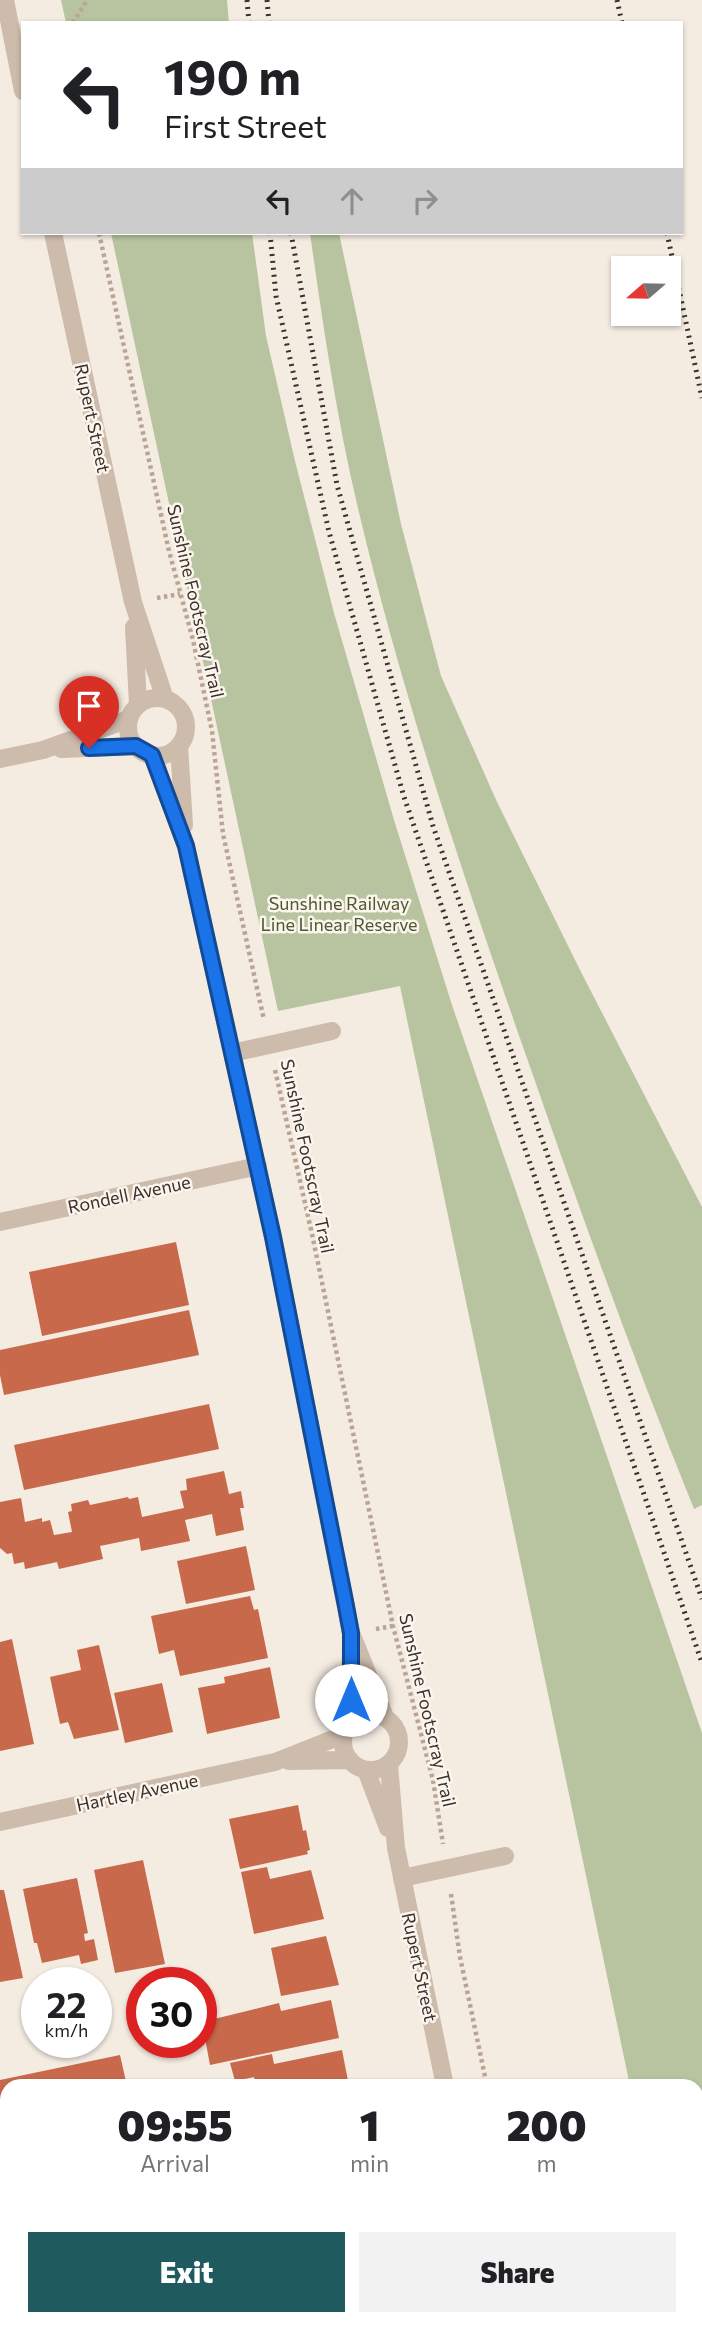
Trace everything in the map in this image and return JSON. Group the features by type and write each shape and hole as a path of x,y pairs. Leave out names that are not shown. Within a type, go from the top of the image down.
{"street":[{"path":"5,0 21,81"},
{"name":"Rupert Street","path":"53,235 133,603 165,699"},
{"name":"Rupert Street","path":"133,603 134,712"},
{"path":"43,750 134,712 147,700 165,699 173,702 183,715 185,731 179,746 186,846"},
{"path":"134,712 128,729 136,746 152,755 162,755 179,746"},
{"path":"0,759 43,750 136,746"},
{"path":"152,755 186,846 258,1166 351,1633 385,1717 397,1731 400,1740 395,1758 382,1769 366,1770 349,1760 345,1753 351,1633"},
{"path":"232,1053 332,1031"},
{"name":"Rondell Avenue","path":"0,1222 258,1166"},
{"path":"347,1729 358,1717 366,1714 385,1717"},
{"name":"Hartley Avenue","path":"275,1762 347,1729"},
{"name":"Hartley Avenue","path":"0,1822 275,1762 349,1760"},
{"name":"Rupert Street","path":"389,1765 396,1848 444,2079"},
{"name":"Rupert Street","path":"366,1770 396,1848"},
{"path":"402,1878 505,1856"}],"path":[{"path":"74,21 87,0"},
{"name":"Sunshine Footscray Trail","path":"99,235 169,551 207,705 223,834 312,1234 393,1626 433,1780 460,1957 486,2079"}],"green space":[{"path":"61,0 227,0 229,21 66,21"},
{"name":"Sunshine Railway Line Linear Reserve","path":"111,235 252,235 266,336 295,461 334,613 394,820 452,1005 702,1733 702,2079 629,2079 400,986 278,1011"},
{"path":"310,235 339,235 401,524 441,676 497,802 702,1207 702,1505 694,1509 592,1243 436,789 372,566 354,491 329,362"}],"building":[{"path":"176,1242 189,1305 42,1336 29,1272"},
{"path":"189,1310 199,1355 4,1395 0,1375 0,1350"},
{"path":"209,1404 219,1449 24,1490 14,1445"},
{"path":"224,1471 229,1494 241,1491 244,1508 240,1508 244,1530 216,1536 212,1514 185,1520 190,1541 141,1551 139,1538 100,1546 103,1559 59,1569 57,1562 25,1569 24,1562 14,1564 12,1553 7,1554 0,1548 0,1502 21,1498 25,1522 42,1518 42,1522 50,1520 54,1535 72,1532 68,1512 72,1511 71,1504 88,1500 90,1505 138,1497 142,1517 184,1508 180,1491 187,1490 186,1479"},
{"path":"246,1546 255,1590 186,1604 177,1561"},
{"path":"250,1596 254,1610 258,1609 268,1658 180,1676 174,1650 159,1654 151,1616"},
{"path":"12,1639 34,1744 0,1751 0,1642"},
{"path":"99,1645 119,1730 74,1739 68,1722 60,1724 50,1677 81,1670 77,1650"},
{"path":"270,1667 280,1718 207,1734 198,1688 225,1683 224,1677"},
{"path":"162,1683 173,1732 125,1743 114,1693"},
{"path":"298,1805 303,1831 306,1830 310,1850 307,1851 308,1854 240,1869 229,1819"},
{"path":"143,1860 165,1964 126,1967 126,1971 115,1973 94,1870"},
{"path":"267,1867 270,1879 311,1870 324,1919 254,1934 241,1872"},
{"path":"77,1878 88,1933 84,1934 85,1941 94,1939 98,1960 81,1964 79,1955 42,1963 37,1943 34,1943 23,1889"},
{"path":"0,1890 4,1890 21,1978 0,1982"},
{"path":"326,1936 339,1985 281,1996 271,1948"},
{"path":"331,2000 339,2038 210,2065 209,2058 217,2058 217,2018 279,2003 281,2011"},
{"path":"342,2050 348,2079 234,2079 230,2063 272,2054 274,2064"},
{"path":"120,2055 125,2079 5,2079"}],"railway":[{"path":"247,0 249,21"},
{"path":"267,0 269,21"},
{"path":"617,0 622,21"},
{"path":"270,235 276,296 329,532 404,797 702,1663"},
{"path":"291,235 337,485 433,826 702,1599"},
{"path":"667,235 702,398"}],"route":[{"path":"89,748 136,746 152,755 186,846 273,1237 346,1606 351,1633 351,1700"}]}
